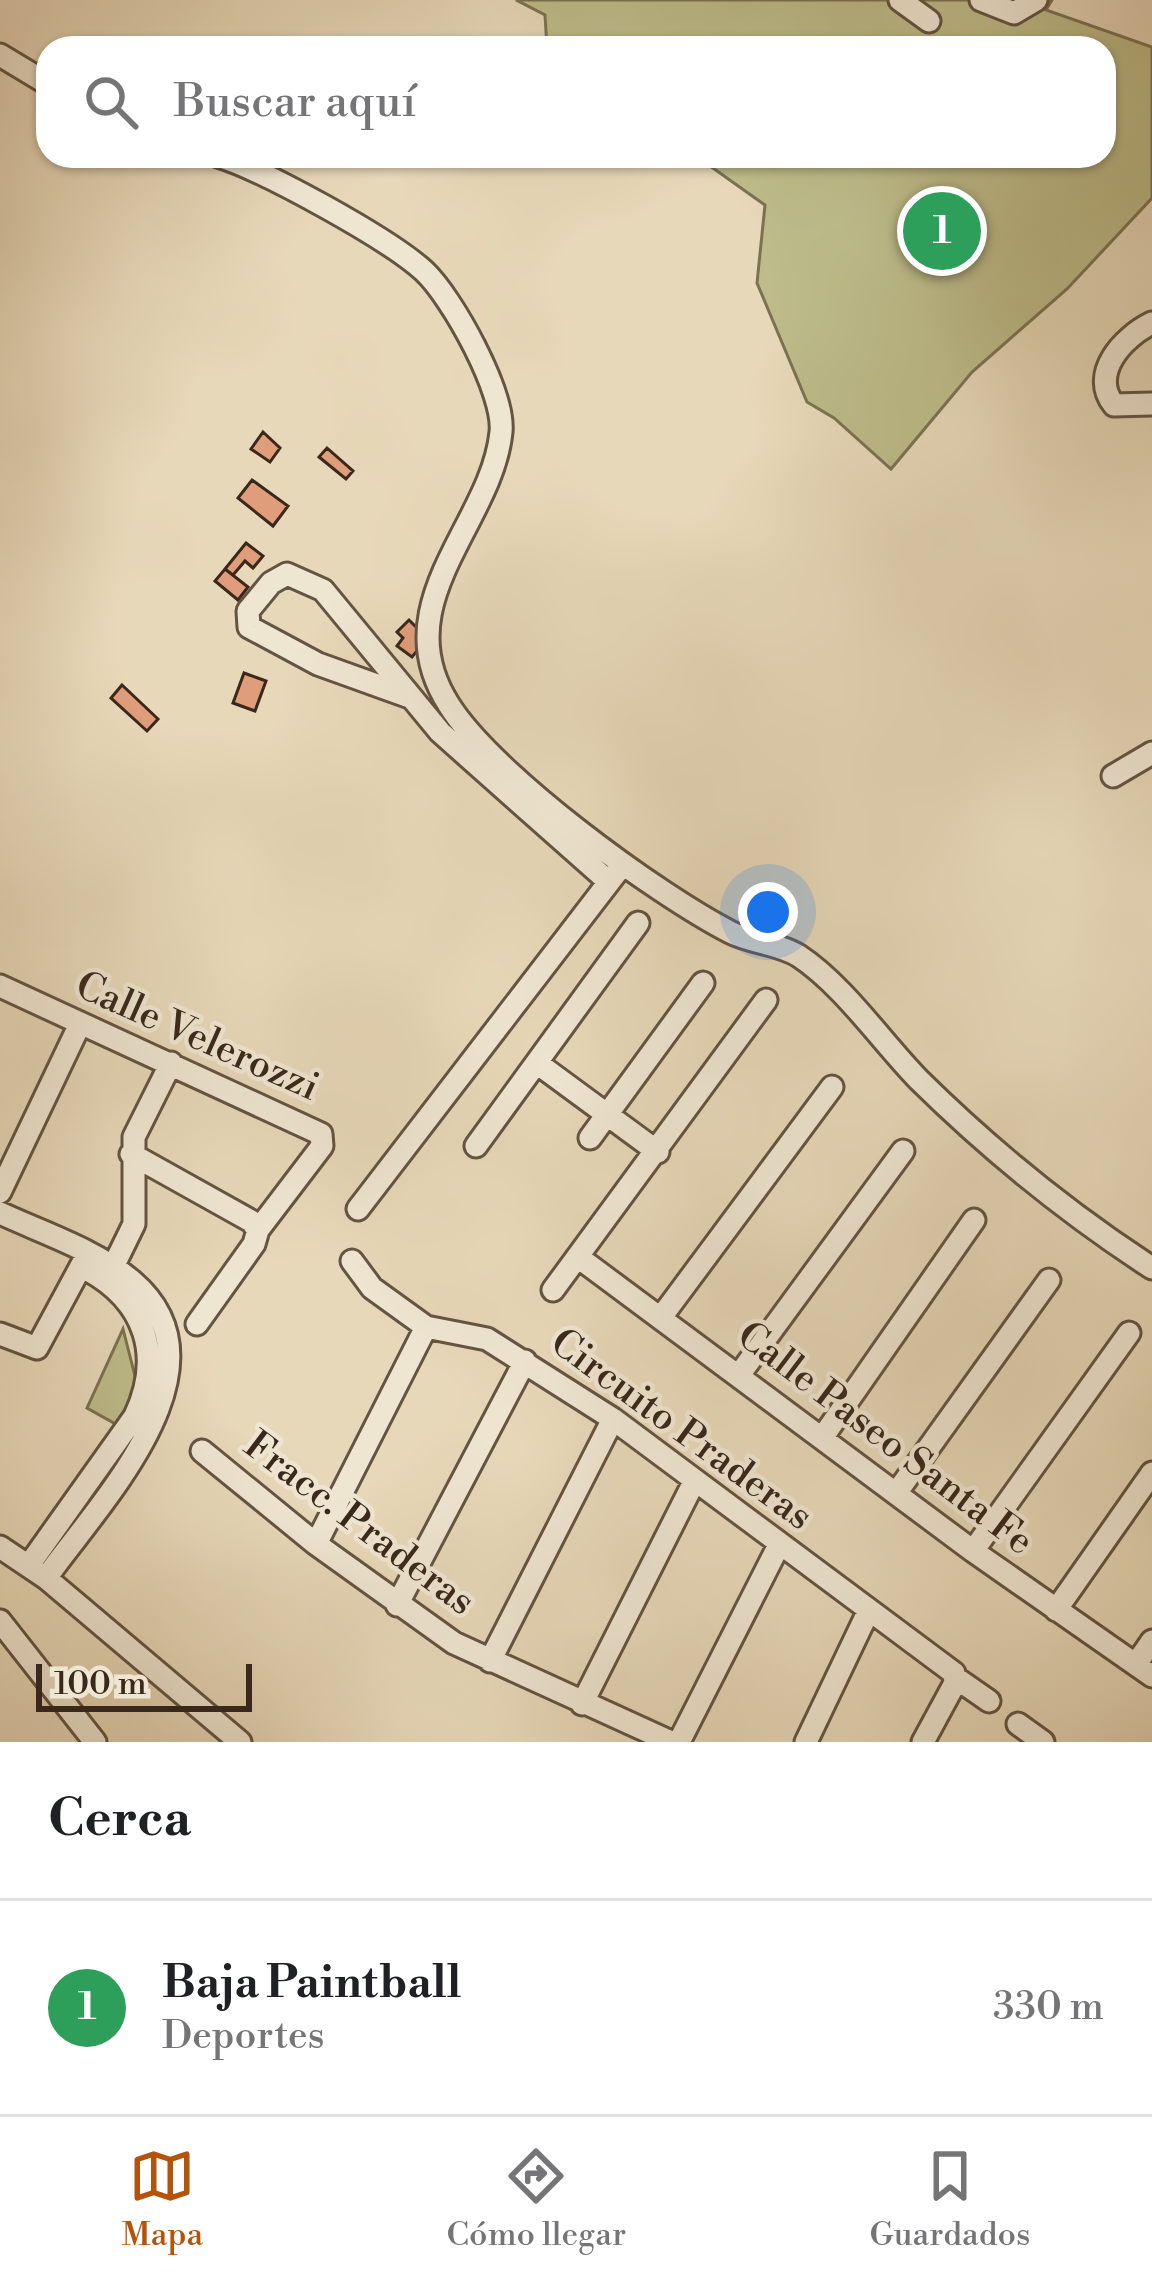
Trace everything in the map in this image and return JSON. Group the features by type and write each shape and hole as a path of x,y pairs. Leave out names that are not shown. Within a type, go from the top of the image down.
{"street":[{"path":"900,0 928,21"},
{"path":"981,0 1014,13 1036,0"},
{"path":"0,56 36,77"},
{"path":"241,168 395,248 436,283 481,362 501,422 492,463 434,595 429,645 447,703 472,736 623,863 736,936 798,956 980,1135 1059,1203 1152,1268"},
{"path":"1152,323 1134,332 1105,375 1106,395 1114,405 1152,404"},
{"path":"407,696 288,650 249,627 248,610 279,577 305,579 342,608 440,732 609,882"},
{"path":"1113,776 1152,753"},
{"path":"358,1209 623,863"},
{"path":"476,1146 638,923"},
{"path":"590,1138 703,983"},
{"name":"Calle Velerozzi","path":"0,986 321,1134 322,1146 258,1230"},
{"path":"553,1290 766,1000"},
{"path":"0,1192 80,1024"},
{"path":"113,1267 134,1224 138,1196 131,1154 134,1137 171,1063"},
{"path":"537,1063 658,1152"},
{"path":"662,1316 832,1087"},
{"path":"739,1375 903,1151"},
{"path":"131,1154 250,1221 258,1230 254,1244 197,1324"},
{"path":"0,1213 84,1260 126,1298 140,1319 152,1365 148,1389 135,1415 37,1571"},
{"path":"822,1438 974,1220"},
{"path":"0,1229 113,1267 158,1311 172,1365 167,1392 152,1425 37,1571"},
{"name":"Calle Paseo Santa Fe","path":"578,1257 973,1551 1144,1670"},
{"path":"0,1334 37,1348 84,1260"},
{"name":"Circuito Praderas","path":"352,1261 372,1288 426,1327 487,1340 613,1419 989,1702"},
{"path":"897,1492 1048,1280"},
{"path":"316,1544 426,1327"},
{"path":"973,1551 1130,1333"},
{"path":"397,1605 525,1361"},
{"path":"490,1661 613,1419"},
{"name":"Fracc. Praderas","path":"202,1451 397,1605 490,1661 675,1742"},
{"path":"1056,1610 1152,1473"},
{"path":"582,1704 695,1480"},
{"path":"675,1742 778,1545"},
{"path":"0,1547 37,1571 240,1742"},
{"path":"806,1742 869,1610"},
{"path":"0,1621 95,1742"},
{"path":"1144,1670 1152,1641"},
{"path":"923,1742 955,1680"},
{"path":"1018,1724 1043,1742"}],"shaded area":[{"path":"516,0 1052,0 1046,10 1152,47 1152,198 1067,289 972,372 891,469 834,418 807,402 757,283 765,205 713,168 1116,168 1116,36 546,36 545,15"},
{"path":"123,1329 136,1380 121,1427 87,1408"}],"building":[{"path":"263,432 280,448 270,462 251,449"},
{"path":"327,448 353,471 346,479 319,457"},
{"path":"252,480 288,506 273,526 238,498"},
{"path":"246,543 263,556 253,568 245,561 233,575 225,569"},
{"path":"225,569 248,587 238,600 215,581"},
{"path":"409,620 420,631 421,646 412,657 397,646 403,638 397,632"},
{"path":"244,673 266,681 255,711 233,703"},
{"path":"122,685 158,719 147,731 111,698"}],"place":[{"name":"Baja Paintball","path":"942,231"}]}
